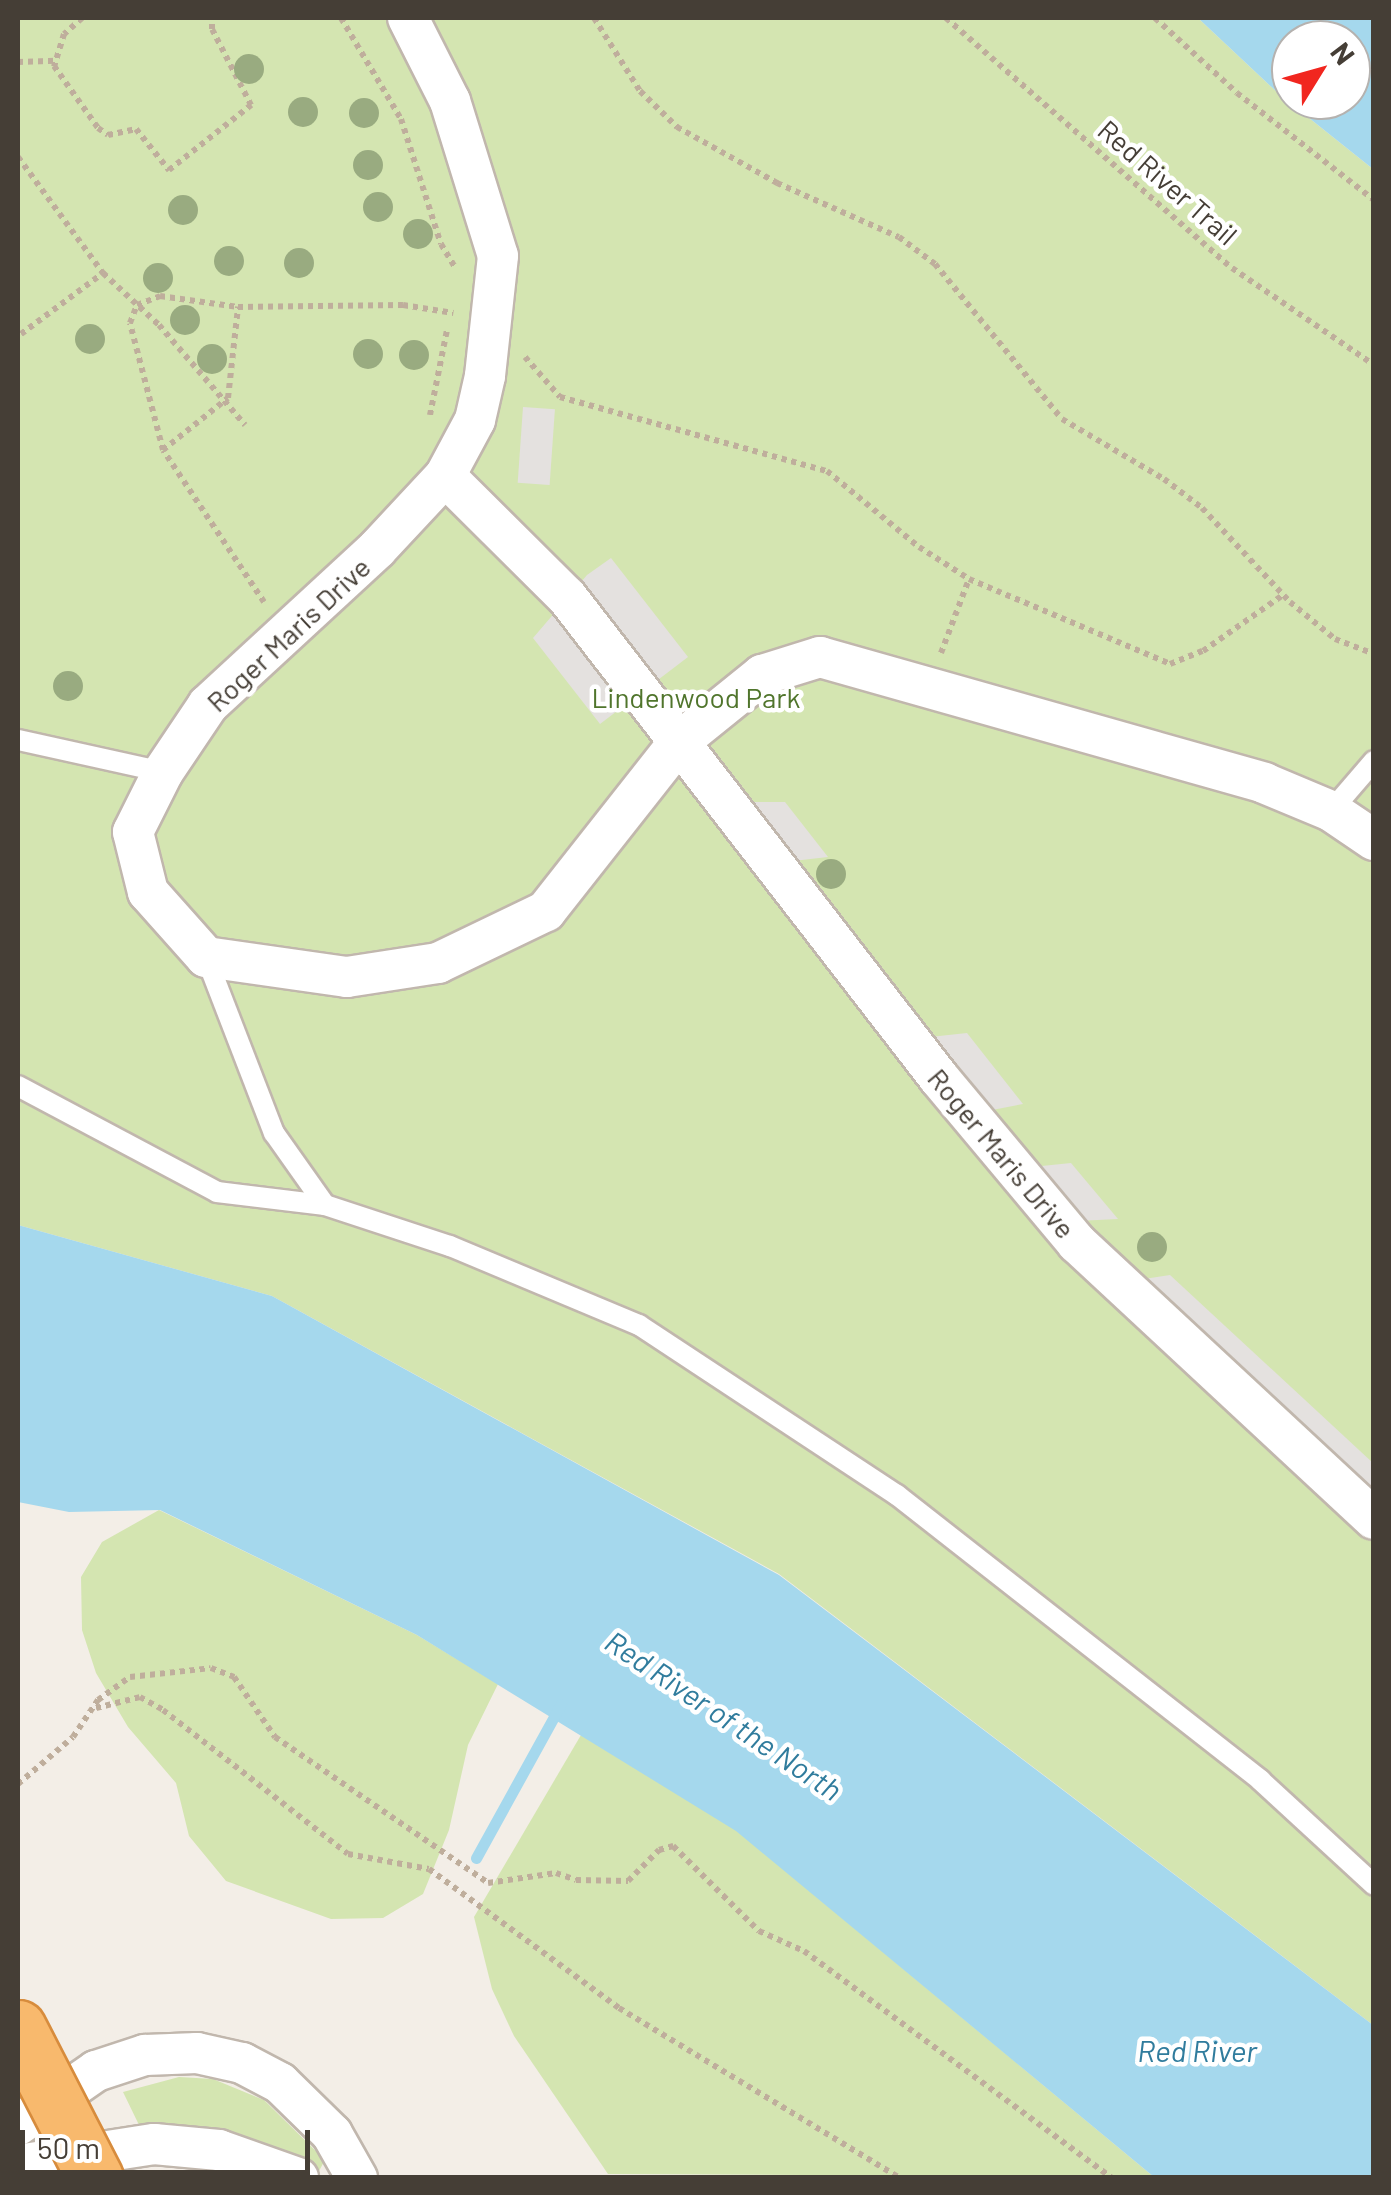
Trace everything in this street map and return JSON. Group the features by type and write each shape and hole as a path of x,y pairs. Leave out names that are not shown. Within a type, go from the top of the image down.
{"highway":[{"path":"18,2028 95,2178"}],"street":[{"name":"Roger Maris Drive","path":"206,957 148,892 134,832 162,772 208,705 378,550 445,476 474,420 494,321 498,256 450,101 408,18"},
{"name":"Roger Maris Drive","path":"445,476 567,597 1077,1244 1374,1519"},
{"path":"206,957 347,977 438,963 546,912 679,742 762,675 820,657 929,685 1064,730 1264,783 1331,811 1374,840"},
{"path":"18,2125 96,2071 146,2055 197,2053 242,2063 280,2083 332,2134 357,2178"},
{"path":"18,2166 154,2144 218,2150 298,2178"}],"lane":[{"path":"18,740 162,772"},
{"path":"1331,811 1374,761"},
{"path":"206,957 274,1133 324,1206"},
{"path":"18,1086 218,1192 324,1206 450,1246 640,1325 897,1495 1260,1780 1374,1885"}],"path":[{"path":"82,18 64,34 56,61 98,128 108,135 136,129 169,170 251,104 212,29 212,18"},
{"path":"341,18 402,119 441,244 494,321 560,397 828,471 969,579 1170,664 1202,650 1283,594"},
{"path":"594,18 640,90 677,128 776,183 899,237 934,264 1062,419 1123,451 1202,508 1283,594 1335,639 1374,654"},
{"name":"Red River Trail","path":"946,18 1232,268 1374,365"},
{"path":"1155,18 1237,93 1374,200"},
{"path":"18,62 56,61"},
{"path":"18,157 103,273 245,425"},
{"path":"20,334 103,273"},
{"path":"285,631 163,450 130,323 137,305 160,296 238,307 403,305 494,321"},
{"path":"163,450 224,405 238,307"},
{"path":"427,429 450,312"},
{"path":"929,685 969,579"},
{"path":"261,598 275,585"},
{"path":"18,1784 73,1737 95,1708 130,1677 211,1668 234,1677 274,1737 488,1883 556,1872 576,1880 628,1882 659,1850 673,1846 759,1931 804,1950 1112,2178"},
{"path":"95,1708 130,1697 163,1710 348,1854 430,1870 619,2008 900,2178"}],"green space":[{"name":"Lindenwood Park","path":"18,18 1198,18 1271,86 1271,120 1312,120 1373,169 1373,2025 779,1574 272,1296 18,1225"},
{"path":"159,1510 417,1635 498,1684 468,1745 449,1830 423,1894 383,1918 331,1919 226,1881 189,1836 176,1783 128,1727 96,1673 82,1630 81,1577 102,1542"},
{"path":"581,1735 736,1830 1154,2177 608,2174 514,2036 492,1989 474,1917"},
{"path":"179,2077 213,2079 264,2100 325,2160 319,2171 260,2141 139,2125 123,2092"}],"shaded area":[{"path":"523,407 555,409 550,485 518,483"},
{"path":"611,558 688,657 600,724 533,638 587,575"},
{"path":"747,802 785,802 828,857 793,861"},
{"path":"967,1033 1023,1104 987,1111 930,1037"},
{"path":"1071,1163 1118,1219 1077,1221 1032,1167"},
{"path":"1170,1275 1373,1463 1373,1502 1131,1281"}],"water":[{"path":"1198,18 1373,18 1373,169 1312,120 1371,120 1371,20 1271,20 1271,86"},
{"name":"Red River","path":"18,1225 272,1296 779,1575 1373,2025 1373,2177 1154,2177 736,1831 417,1635 160,1510 69,1512 18,1502"}],"waterway":[{"path":"476,1858 561,1704"}],"water label":[{"name":"Red River of the North","path":"724,1715"}]}
